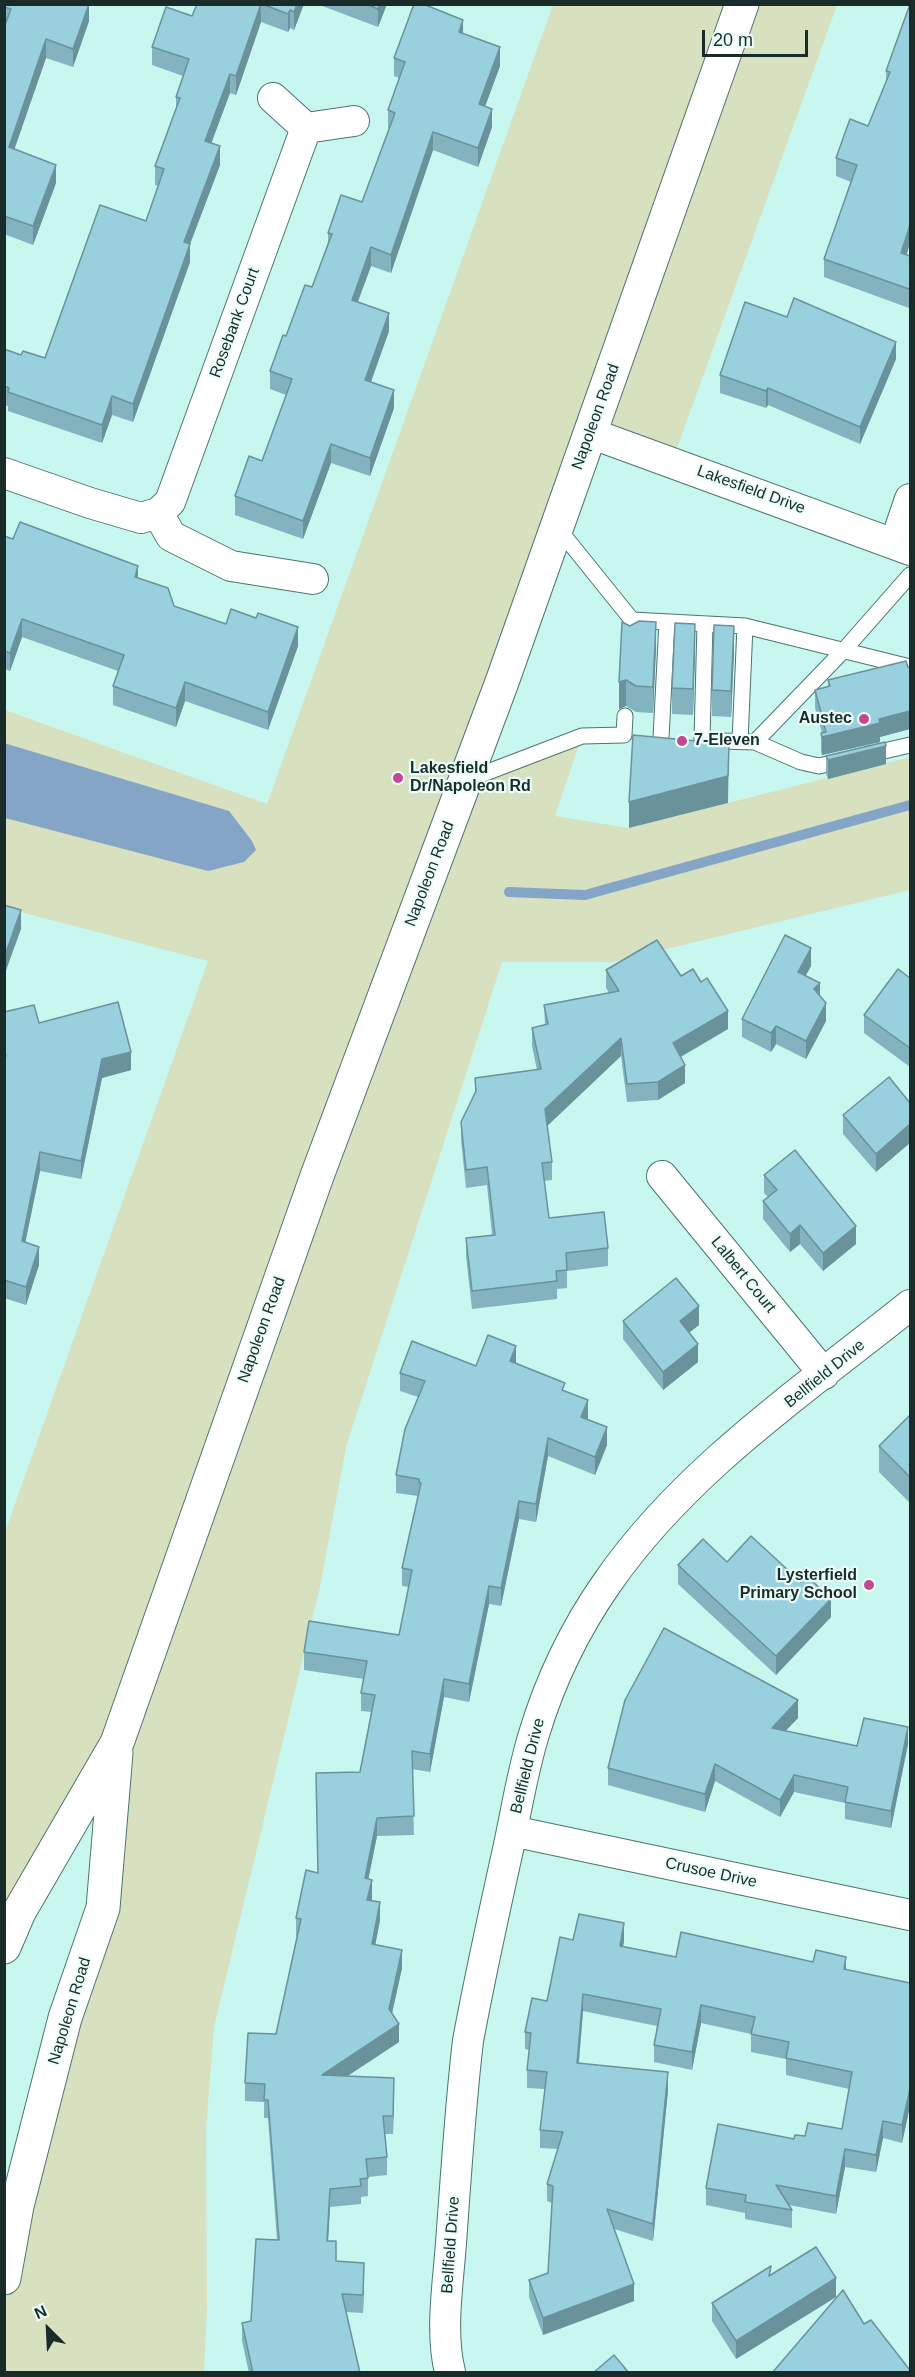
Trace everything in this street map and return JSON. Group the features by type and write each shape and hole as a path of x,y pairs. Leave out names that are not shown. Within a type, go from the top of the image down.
{"main road":[{"name":"Napoleon Road","path":"4,1947 19,1912 117,1743 305,1208 465,782 742,4"},
{"name":"Napoleon Road","path":"4,2278 17,2206 65,2018 103,1908 117,1743"}],"street":[{"path":"273,98 306,128 354,121"},
{"name":"Rosebank Court","path":"158,513 170,502 181,476 306,128"},
{"name":"Lakesfield Drive","path":"590,433 903,546"},
{"path":"4,473 116,512 141,518 158,513 171,536 231,566 312,579"},
{"path":"903,546 910,499"},
{"name":"Lalbert Court","path":"662,1176 824,1374"},
{"name":"Bellfield Drive","path":"450,2373 446,2330 447,2306 462,2090 476,1995 534,1735 547,1699 574,1637 607,1583 645,1534 688,1488 752,1432 910,1305"},
{"name":"Crusoe Drive","path":"512,1831 910,1915"}],"lane":[{"path":"557,526 632,620 630,643"},
{"path":"748,742 844,650 910,575"},
{"path":"632,620 745,626 910,667"},
{"path":"661,738 667,622"},
{"path":"702,739 705,624"},
{"path":"745,626 748,742"},
{"path":"465,782 582,736 624,735 625,716"},
{"path":"722,741 748,742 801,762 819,766 910,745"}],"green space":[{"path":"553,5 837,5 672,462 590,433 465,781 582,736 555,816 629,828 910,757 910,890 613,962 502,962 346,1447 320,1587 214,2027 206,2129 207,2311 204,2372 5,2372 5,2278 103,1908 116,1744 5,1947 5,1532 208,961 5,908 5,710 267,804"}],"water":[{"path":"4,743 229,811 252,841 256,850 244,862 208,871 5,818"}],"building":[{"path":"4,4 89,4 73,49 46,39 9,147 56,165 33,226 4,216 4,28 11,9 4,7"},
{"path":"197,4 261,4 236,76 230,74 205,141 220,146 184,242 190,244 133,404 112,396 102,425 8,392 9,388 4,386 4,349 21,355 23,351 45,358 100,205 146,221 164,169 155,166 180,98 176,97 189,59 152,47 166,7 192,16"},
{"path":"262,4 297,4 294,12 290,10 288,14"},
{"path":"366,4 380,4 378,9"},
{"path":"414,4 423,4 463,20 459,32 500,47 479,104 492,109 478,148 433,132 391,255 371,247 352,300 389,313 365,380 394,390 370,458 331,444 303,521 235,496 249,456 262,461 292,379 270,371 305,285 312,287 332,234 328,233 341,195 362,202 395,113 388,110 405,62 394,58"},
{"path":"910,4 910,225 901,253 910,256 909,289 824,259 857,165 836,158 850,119 868,126 890,72 886,71"},
{"path":"794,298 896,342 860,427 768,388 766,391 720,375 745,302 787,317"},
{"path":"20,522 138,566 135,577 168,588 174,606 226,624 231,609 256,618 258,613 298,627 268,712 185,682 176,708 113,686 124,655 22,619 10,653 4,651 4,536 13,539"},
{"path":"639,621 656,622 653,687 636,686 626,680 619,682 622,622 630,626"},
{"path":"675,623 695,624 693,689 672,688"},
{"path":"714,625 734,626 731,691 712,690"},
{"name":"Austec","path":"906,661 910,667 910,711 879,719 880,723 822,737 821,733 826,732 815,690 830,686 828,680"},
{"path":"633,735 729,744 728,776 629,802"},
{"path":"885,742 886,746 828,760 826,756"},
{"path":"4,905 21,910 4,958"},
{"path":"785,935 811,948 798,972 820,983 814,989 826,1003 806,1041 776,1026 771,1033 742,1019"},
{"path":"657,940 681,976 693,969 701,982 707,978 728,1011 673,1043 685,1065 658,1082 627,1084 621,1038 545,1109 552,1162 542,1163 549,1218 604,1212 608,1248 566,1253 567,1270 556,1271 557,1281 472,1291 466,1238 495,1235 487,1167 466,1170 461,1122 476,1091 475,1078 541,1069 532,1028 548,1024 544,1005 619,991 606,970"},
{"path":"898,969 910,978 910,1048 864,1015"},
{"path":"118,1002 131,1052 102,1059 81,1161 40,1152 22,1241 39,1247 26,1287 4,1280 4,1057 6,1056 4,1012 34,1005 39,1023"},
{"path":"889,1077 910,1103 910,1124 876,1154 843,1115"},
{"path":"795,1150 856,1226 823,1253 800,1225 790,1234 763,1201 777,1190 764,1175"},
{"path":"676,1278 699,1306 680,1321 698,1344 663,1372 623,1321"},
{"path":"488,1335 516,1346 510,1361 565,1383 562,1390 588,1400 581,1417 607,1427 595,1457 548,1438 536,1504 519,1501 501,1588 489,1586 469,1684 444,1679 430,1754 412,1751 414,1816 377,1818 365,1878 372,1880 367,1900 380,1902 372,1944 402,1950 389,2009 399,2024 322,2075 394,2078 393,2116 383,2116 387,2157 366,2159 368,2178 360,2179 361,2186 330,2189 327,2241 336,2241 336,2261 364,2263 363,2295 342,2294 360,2373 253,2373 242,2323 251,2321 256,2239 279,2240 268,2100 264,2100 265,2084 245,2083 248,2033 276,2034 301,1919 296,1918 306,1870 318,1873 316,1773 360,1772 375,1695 361,1693 367,1661 304,1652 309,1621 399,1635 412,1570 402,1568 421,1483 419,1479 396,1475 405,1429 425,1381 400,1373 412,1341 476,1366"},
{"path":"910,1415 910,1477 879,1446"},
{"path":"751,1536 801,1582 807,1576 831,1599 776,1656 678,1565 703,1539 727,1562"},
{"path":"664,1628 798,1700 772,1728 857,1746 864,1718 908,1727 891,1811 845,1802 848,1787 794,1775 780,1800 715,1764 705,1794 608,1768 625,1700"},
{"path":"579,1914 624,1923 620,1946 676,1957 681,1932 813,1962 816,1950 846,1957 844,1969 910,1983 910,2089 902,2125 883,2121 876,2155 845,2149 836,2196 776,2185 792,2210 745,2202 746,2195 706,2188 718,2124 794,2139 795,2135 805,2136 808,2123 842,2129 852,2072 786,2058 789,2042 751,2034 755,2017 701,2005 692,2052 654,2045 661,2009 583,1994 577,2063 668,2072 653,2224 607,2209 634,2284 543,2318 529,2280 548,2273 553,2186 547,2184 563,2132 540,2130 547,2072 527,2070 531,2033 525,2032 532,1998 547,2001 560,1937 573,1940"},
{"path":"816,2247 836,2278 736,2341 712,2303 771,2266 769,2276"},
{"path":"843,2290 864,2324 871,2320 910,2369 910,2373 772,2373"},
{"path":"614,2355 629,2373 593,2373"}],"waterway":[{"path":"509,892 585,895 910,805"}],"place":[{"name":"Austec","path":"864,719"},
{"name":"7-Eleven","path":"682,741"},
{"name":"Lakesfield Dr/Napoleon Rd","path":"398,778"},
{"name":"Lysterfield Primary School","path":"869,1585"}]}
